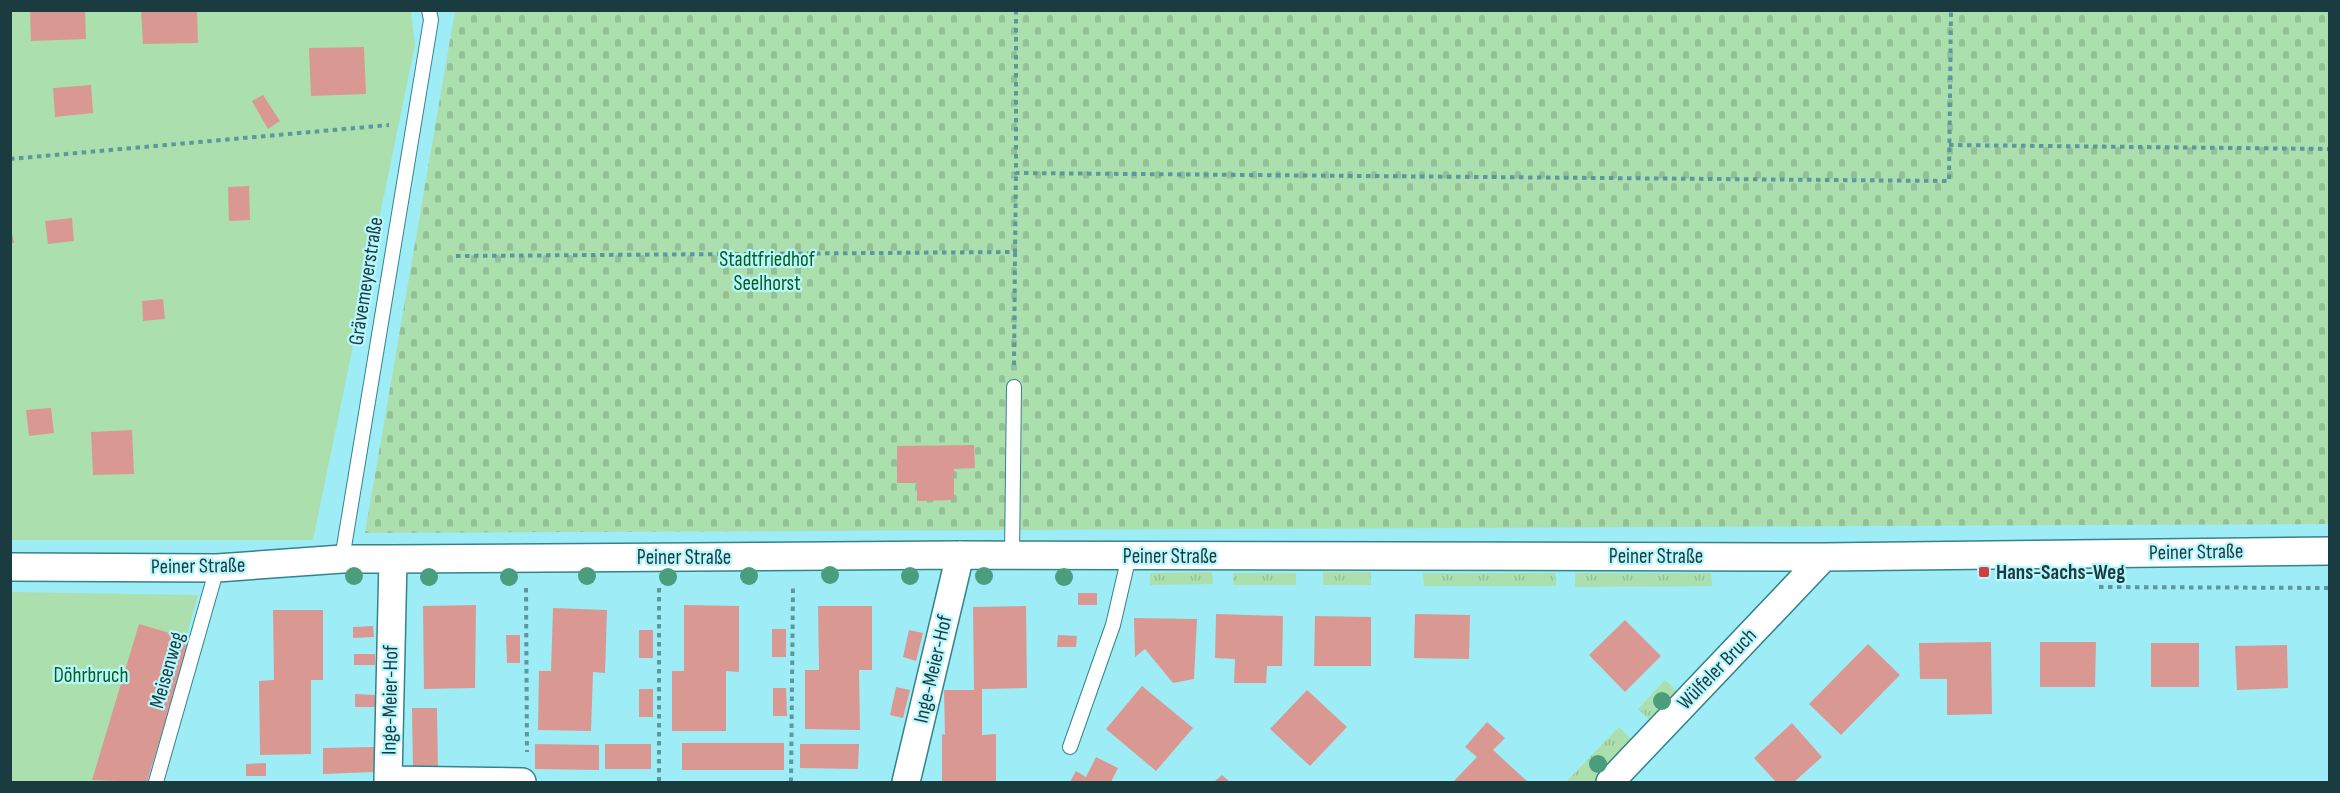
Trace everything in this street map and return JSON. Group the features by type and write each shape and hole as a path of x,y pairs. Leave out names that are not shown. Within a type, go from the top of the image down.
{"street":[{"name":"Peiner Straße","path":"10,567 217,568 342,559 960,555 1824,556 2330,551"},
{"name":"Inge-Meier-Hof","path":"906,783 960,555"},
{"name":"Wülfeler Bruch","path":"1610,783 1824,556"},
{"name":"Inge-Meier-Hof","path":"393,559 388,781 467,782 524,771"}],"lane":[{"name":"Grävemeyerstraße","path":"342,559 431,20 429,10"},
{"path":"1012,556 1014,387"},
{"path":"1070,747 1113,625 1129,556"},
{"name":"Meisenweg","path":"156,783 217,568"}],"path":[{"path":"1014,387 1017,173 1016,10"},
{"path":"1017,173 1949,181 1951,10"},
{"path":"10,159 413,123"},
{"path":"1949,145 2330,149"},
{"path":"456,256 1015,252"},
{"path":"524,771 526,586"},
{"path":"659,587 659,783"},
{"path":"791,783 793,587"}],"green space":[{"path":"10,11 411,11 415,45 313,540 11,540"},
{"name":"Stadtfriedhof Seelhorst","path":"455,11 2329,11 2329,524 365,533"},
{"path":"1212,572 1213,584 1150,585 1150,573"},
{"path":"1323,572 1371,572 1371,585 1323,585"},
{"path":"1233,573 1296,573 1296,585 1233,585"},
{"path":"1423,573 1555,573 1556,586 1424,586"},
{"path":"1575,573 1711,573 1712,586 1575,587"},
{"name":"Döhrbruch","path":"11,592 198,595 145,782 11,782"},
{"path":"1665,680 1679,693 1652,722 1638,709"},
{"path":"1619,727 1633,741 1593,782 1566,782"}],"building":[{"path":"30,10 85,10 86,39 31,41"},
{"path":"141,10 197,10 198,43 143,44"},
{"path":"364,47 366,94 311,96 309,48"},
{"path":"91,85 93,113 55,117 53,88"},
{"path":"263,95 280,121 268,129 252,101"},
{"path":"249,186 250,220 229,221 228,187"},
{"path":"72,218 74,241 48,244 45,221"},
{"path":"10,223 14,243 10,243"},
{"path":"163,299 165,319 143,321 142,301"},
{"path":"51,408 54,433 29,436 26,410"},
{"path":"132,430 134,474 93,475 91,432"},
{"path":"974,445 975,468 954,469 954,500 917,501 917,483 897,483 897,446"},
{"path":"1078,593 1097,593 1097,605 1078,605"},
{"path":"476,605 475,688 424,689 423,606"},
{"path":"684,605 739,606 739,672 726,671 726,731 672,731 672,671 684,671"},
{"path":"818,606 872,606 872,670 859,670 860,730 805,729 805,670 819,670"},
{"path":"1026,606 1027,688 982,689 982,735 996,734 996,782 942,782 942,734 945,735 944,690 974,690 973,607"},
{"path":"553,608 607,610 605,673 593,672 591,731 538,730 539,671 551,671"},
{"path":"273,610 323,610 323,680 311,680 311,754 260,755 259,681 274,680"},
{"path":"1216,614 1283,616 1282,666 1267,666 1266,683 1234,683 1235,659 1215,658"},
{"path":"1415,614 1470,615 1469,659 1414,658"},
{"path":"1315,616 1371,617 1371,666 1314,666"},
{"path":"1134,618 1197,619 1194,679 1173,683 1145,649 1135,657"},
{"path":"1625,620 1661,656 1625,692 1589,655"},
{"path":"139,624 190,639 147,782 92,780"},
{"path":"373,626 374,637 353,638 353,627"},
{"path":"772,629 786,629 786,657 772,657"},
{"path":"639,630 653,630 653,658 639,658"},
{"path":"909,630 923,633 916,661 903,657"},
{"path":"506,635 520,635 520,663 507,663"},
{"path":"1058,635 1077,636 1076,647 1057,647"},
{"path":"1991,642 1992,714 1947,715 1947,679 1920,679 1919,643"},
{"path":"2040,642 2096,642 2095,687 2040,687"},
{"path":"2151,643 2199,643 2199,687 2151,687"},
{"path":"1868,644 1900,675 1841,735 1809,704"},
{"path":"2287,645 2288,688 2237,690 2235,646"},
{"path":"354,654 375,654 375,665 354,665"},
{"path":"1142,686 1193,728 1156,771 1106,729"},
{"path":"896,687 910,690 903,718 890,715"},
{"path":"773,688 786,688 787,716 773,716"},
{"path":"639,689 653,689 653,717 639,717"},
{"path":"1307,690 1347,727 1310,766 1270,729"},
{"path":"355,694 375,695 375,707 355,707"},
{"path":"412,708 437,708 438,768 413,768"},
{"path":"1487,722 1505,738 1493,750 1528,782 1453,782 1477,757 1465,747"},
{"path":"1792,723 1822,757 1794,782 1776,782 1754,758"},
{"path":"682,743 784,743 784,770 682,770"},
{"path":"535,744 599,745 599,770 535,769"},
{"path":"605,744 651,744 651,769 605,769"},
{"path":"800,744 859,744 858,769 800,768"},
{"path":"374,747 374,772 323,774 323,748"},
{"path":"1096,757 1118,768 1111,782 1070,782 1076,771 1086,777"},
{"path":"266,763 266,776 246,776 246,764"},
{"path":"1222,775 1230,782 1214,782"}],"place":[{"name":"Hans-Sachs-Weg","path":"1984,572"}]}
